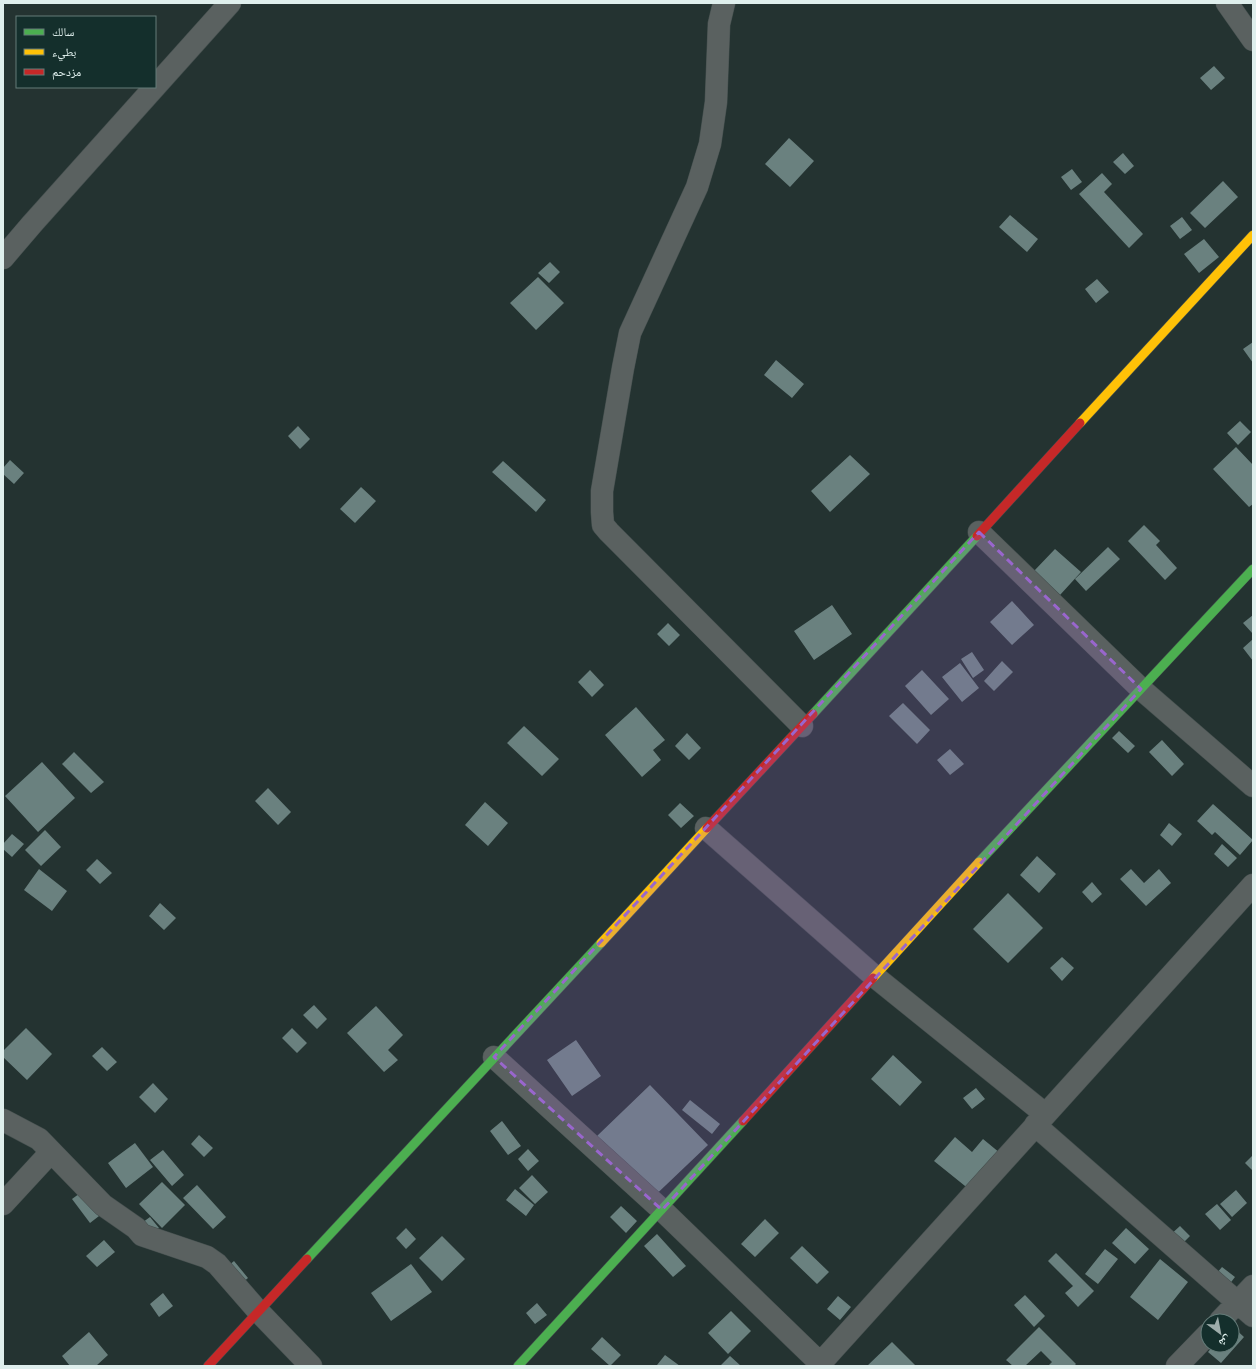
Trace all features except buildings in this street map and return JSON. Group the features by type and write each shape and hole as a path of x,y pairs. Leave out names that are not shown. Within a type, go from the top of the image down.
{"street":[{"path":"156,86 230,3"},
{"path":"724,3 719,24 716,102 710,144 697,187 630,333 602,491 603,525 802,726"},
{"path":"1227,3 1253,40"},
{"path":"3,258 154,88"},
{"path":"208,1366 802,726 1253,235"},
{"path":"979,532 1141,688 1253,786"},
{"path":"518,1366 980,861 1253,569"},
{"path":"706,828 1040,1120 1245,1310 1253,1286"},
{"path":"494,1057 662,1210 820,1365 1253,885"},
{"path":"3,1120 38,1139 103,1205 136,1228 142,1235 207,1256 217,1264 258,1311 311,1366"},
{"path":"3,1204 51,1152"},
{"path":"1177,1366 1200,1342"}],"highlighted area":[{"path":"979,532 1141,689 662,1210 494,1057"}],"traffic: fast":[{"path":"813,714 977,536"},
{"path":"979,862 1253,569"},
{"path":"307,1259 601,943"},
{"path":"518,1366 743,1121"}],"traffic: slow":[{"path":"1080,423 1253,235"},
{"path":"601,943 707,828"},
{"path":"873,978 979,862"}],"traffic: jam":[{"path":"977,536 1080,423"},
{"path":"707,828 813,714"},
{"path":"743,1121 873,978"},
{"path":"208,1366 307,1259"}]}
